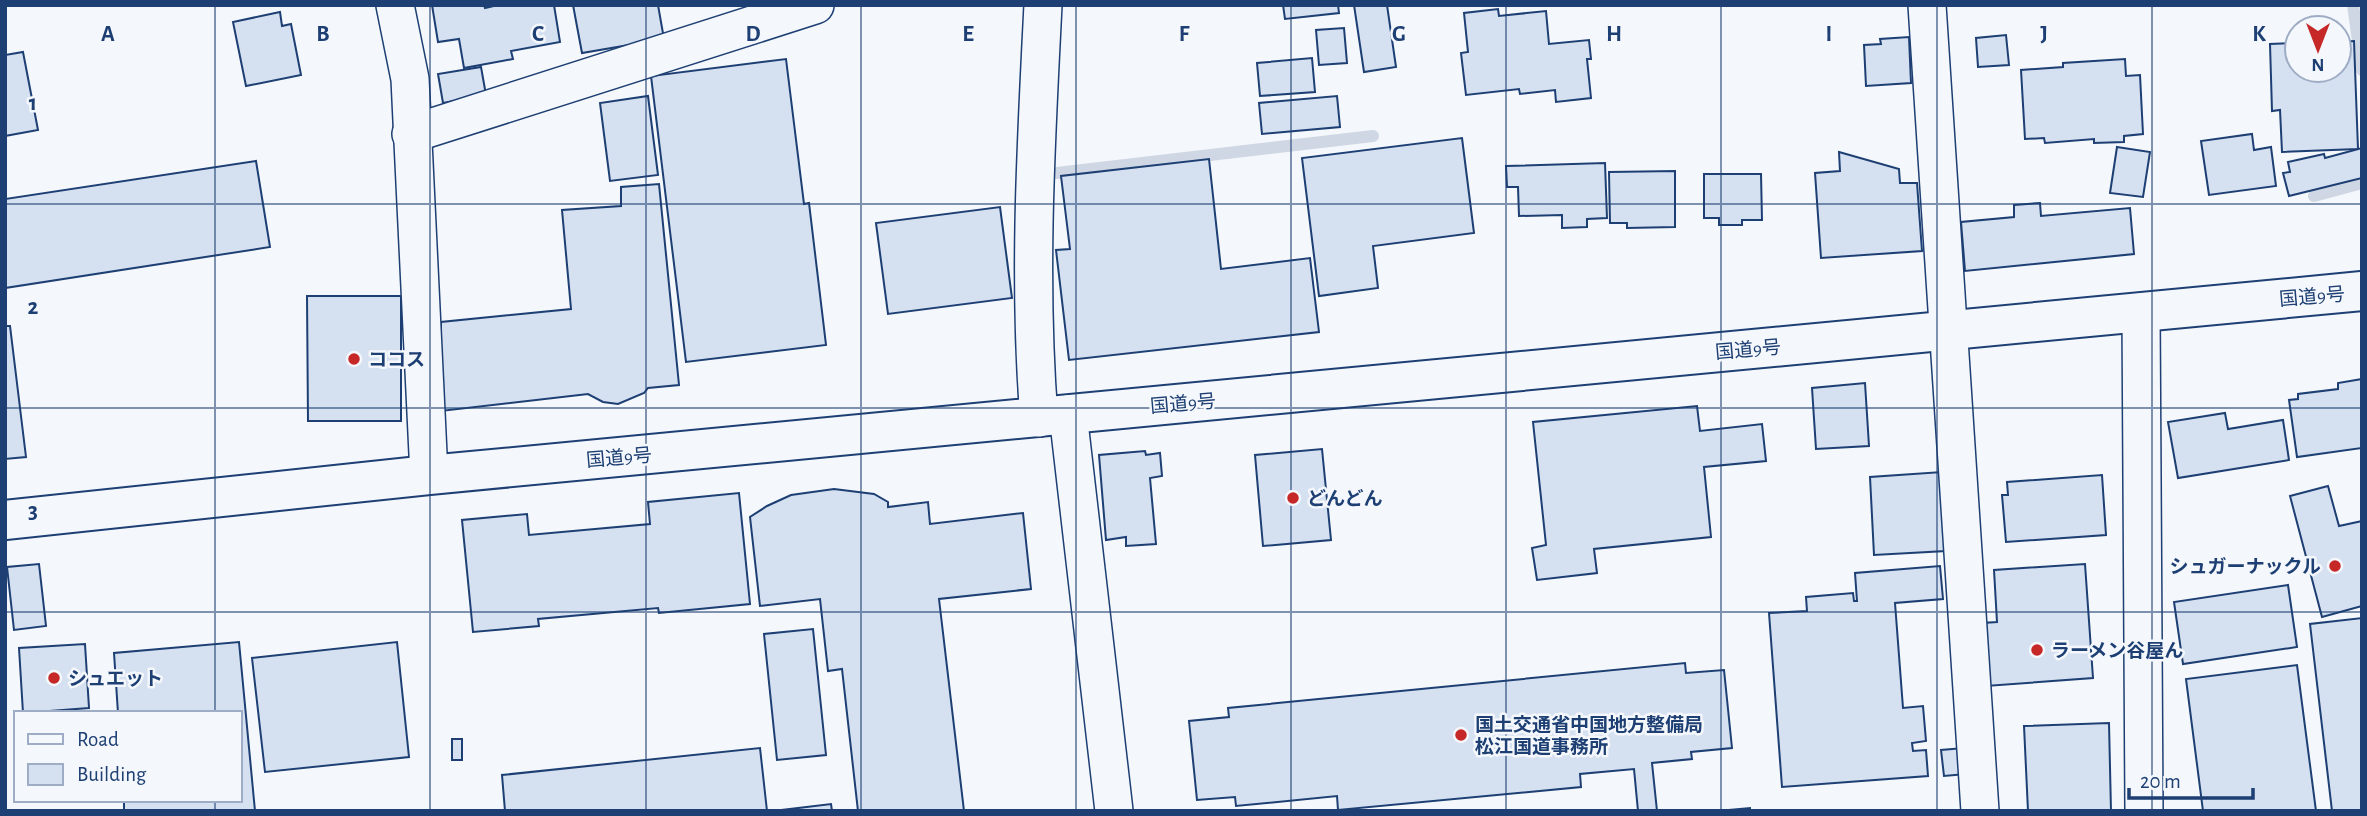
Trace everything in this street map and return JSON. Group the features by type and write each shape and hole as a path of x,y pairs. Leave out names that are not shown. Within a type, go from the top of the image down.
{"highway":[{"name":"国道9号","path":"5,520 429,475 2362,291"}],"street":[{"path":"395,5 410,79 429,475"},
{"path":"411,134 815,5"},
{"path":"1043,5 1033,273 1035,364 1054,416 1114,811"},
{"path":"1927,5 1980,811"},
{"path":"2141,312 2144,811"}],"building":[{"path":"432,5 484,5 485,8 498,5 554,5 560,42 511,51 513,59 464,68 459,39 438,42"},
{"path":"573,5 658,5 664,39 582,53"},
{"path":"1283,5 1338,5 1339,13 1285,19"},
{"path":"1354,5 1387,5 1396,67 1364,72"},
{"path":"1498,9 1499,16 1546,11 1549,44 1589,40 1591,59 1587,59 1591,98 1556,102 1555,90 1520,94 1519,89 1466,95 1461,53 1468,52 1464,13"},
{"path":"280,12 282,26 291,24 301,75 246,86 233,22"},
{"path":"1344,28 1347,63 1319,65 1316,30"},
{"path":"2006,35 2009,65 1978,67 1976,38"},
{"path":"1909,37 1911,83 1866,86 1864,45 1881,44 1880,39"},
{"path":"2353,41 2358,149 2282,152 2280,110 2272,111 2270,44 2283,44 2283,84 2353,84"},
{"path":"23,52 38,130 5,136 5,55"},
{"path":"1312,58 1315,92 1260,96 1257,63"},
{"path":"786,59 804,204 809,203 826,345 686,362 651,76"},
{"path":"2125,59 2126,76 2140,75 2143,134 2124,136 2124,142 2094,143 2094,139 2045,143 2044,138 2025,139 2021,70 2063,67 2063,63"},
{"path":"481,67 486,95 443,103 438,74"},
{"path":"648,96 658,175 610,181 600,103"},
{"path":"1337,96 1340,127 1262,134 1259,103"},
{"path":"2252,134 2254,150 2271,147 2276,186 2209,195 2201,141"},
{"path":"1462,138 1474,233 1373,246 1378,288 1319,296 1302,158"},
{"path":"2117,147 2150,152 2143,197 2110,193"},
{"path":"2362,148 2362,178 2289,196 2283,173 2290,172 2288,162 2324,154 2325,158"},
{"path":"1839,152 1899,169 1900,183 1917,183 1922,251 1821,258 1815,173 1840,171"},
{"path":"1209,159 1221,269 1310,258 1319,332 1069,360 1056,250 1070,249 1061,176"},
{"path":"256,161 270,247 5,288 5,199"},
{"path":"1605,163 1607,218 1587,219 1587,227 1562,228 1562,215 1519,216 1518,187 1507,187 1506,166"},
{"path":"1675,171 1675,227 1627,228 1627,223 1610,223 1609,172"},
{"path":"1704,174 1761,174 1762,220 1742,220 1742,225 1719,225 1719,218 1704,218"},
{"path":"659,184 679,385 648,388 644,393 618,404 603,402 588,394 441,411 441,322 571,309 562,210 621,206 621,187"},
{"path":"2040,203 2041,216 2130,208 2134,254 1965,271 1961,222 2014,217 2014,205"},
{"path":"1000,207 1012,298 888,314 876,223"},
{"name":"ココス","path":"307,296 401,296 401,421 308,421"},
{"path":"5,326 10,326 26,457 5,459"},
{"path":"2362,379 2362,448 2297,457 2289,400 2298,399 2298,394 2338,389 2338,383"},
{"path":"1865,383 1869,446 1816,449 1812,388"},
{"path":"1697,406 1700,431 1762,424 1766,461 1704,467 1711,537 1594,549 1597,573 1537,580 1532,548 1546,545 1533,422"},
{"path":"2225,413 2228,429 2283,420 2289,460 2178,478 2168,422"},
{"name":"どんどん","path":"1322,449 1331,540 1263,546 1255,455"},
{"path":"1145,451 1146,455 1160,453 1162,476 1150,478 1156,544 1126,546 1126,537 1106,540 1099,455"},
{"path":"1942,472 1946,551 1874,555 1870,477"},
{"path":"2102,475 2106,535 2006,542 2002,495 2008,495 2007,482"},
{"name":"シュガーナックル","path":"2328,486 2339,526 2362,521 2362,606 2322,617 2290,496"},
{"path":"834,489 874,494 888,502 888,507 928,502 930,524 1023,513 1031,589 939,599 964,811 858,811 842,669 828,671 820,599 760,606 750,517 791,495"},
{"path":"739,493 750,604 659,613 658,608 538,619 539,626 473,632 462,520 527,514 529,535 650,524 648,502"},
{"path":"39,564 46,626 14,630 7,567"},
{"name":"ラーメン谷屋ん","path":"2085,564 2093,678 1986,686 1982,623 1997,622 1994,570"},
{"path":"1940,566 1943,599 1895,603 1903,708 1923,706 1926,741 1912,743 1913,751 1926,750 1928,776 1782,787 1769,613 1807,611 1806,597 1853,593 1854,601 1857,601 1855,573"},
{"path":"2288,585 2297,647 2183,664 2174,602"},
{"path":"2362,618 2362,811 2332,811 2310,624"},
{"path":"813,629 826,755 777,760 764,634"},
{"path":"239,642 255,811 124,811 124,802 242,802 242,711 118,711 114,653"},
{"path":"397,642 409,757 265,772 252,658"},
{"name":"シュエット","path":"85,644 89,708 23,711 19,648"},
{"name":"国土交通省中国地方整備局 松江国道事務所","path":"1685,663 1686,673 1724,670 1732,748 1691,752 1692,759 1652,763 1657,811 1638,811 1634,769 1580,774 1581,787 1338,810 1337,796 1236,806 1235,797 1197,800 1189,721 1229,717 1228,708"},
{"path":"2297,665 2316,811 2203,811 2186,679"},
{"path":"2109,723 2111,811 2028,811 2024,726"},
{"path":"452,739 462,739 462,760 452,760"},
{"path":"760,748 767,811 505,811 502,775"},
{"path":"1964,748 1966,774 1944,776 1941,750"},
{"path":"831,804 832,811 782,811 782,810"},
{"name":"国土交通省中国地方整備局 松江国道事務所","path":"1750,808 1750,811 1717,811"}],"waterway":[{"path":"2353,5 2362,70"},
{"path":"1057,173 1373,136"},
{"path":"2314,196 2362,183"}],"place":[{"name":"ココス","path":"354,359"},
{"name":"どんどん","path":"1293,498"},
{"name":"シュガーナックル","path":"2335,566"},
{"name":"ラーメン谷屋ん","path":"2037,650"},
{"name":"シュエット","path":"54,678"},
{"name":"国土交通省中国地方整備局 松江国道事務所","path":"1461,735"}]}
